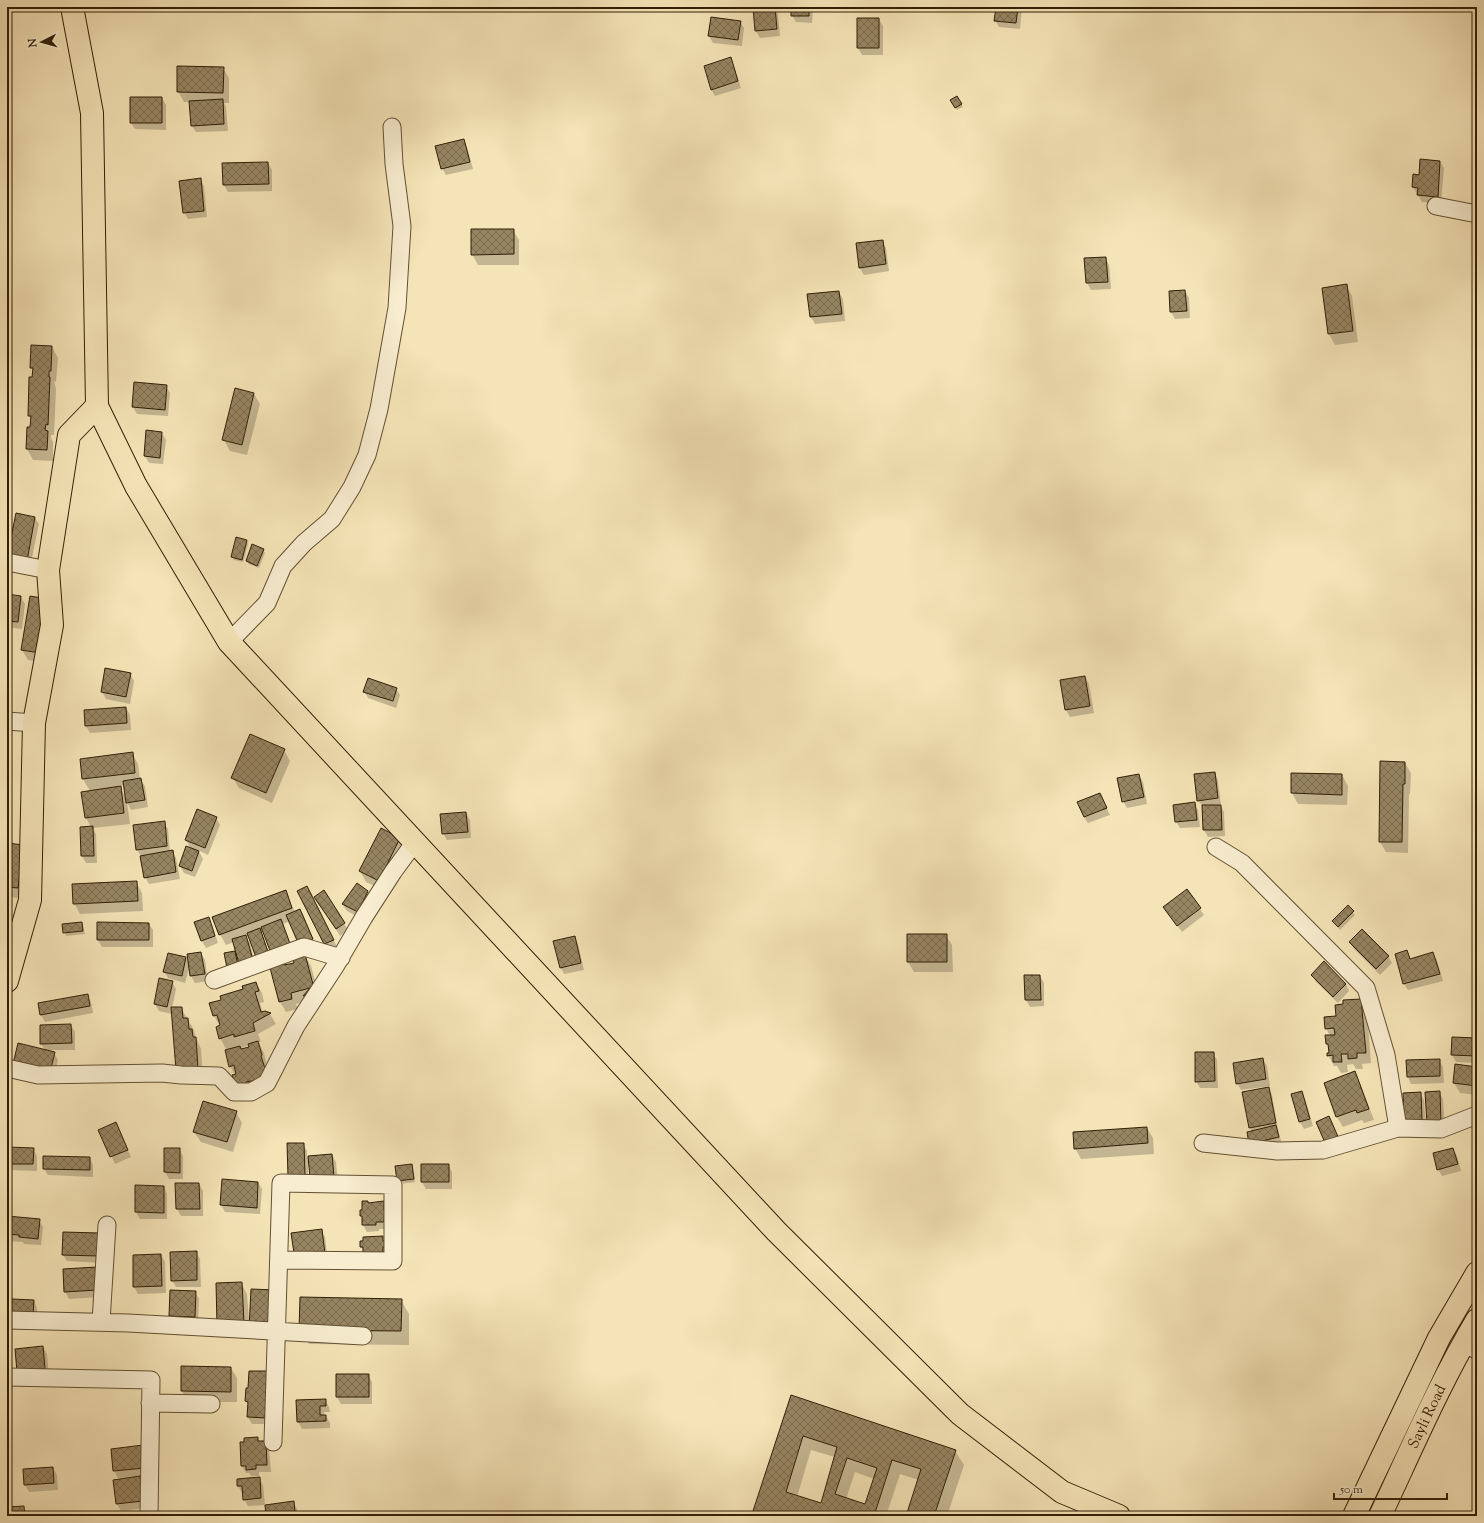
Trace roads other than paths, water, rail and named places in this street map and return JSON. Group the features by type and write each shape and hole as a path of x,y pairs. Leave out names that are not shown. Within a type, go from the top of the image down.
{"main road":[{"path":"72,7 92,112 97,406 136,486 229,642 776,1231 960,1414 1062,1492 1119,1516"},
{"path":"8,977 30,900 34,723 52,625 48,570 69,436 97,406"},
{"path":"1354,1516 1439,1338 1477,1273"},
{"name":"Sayli Road","path":"1380,1516 1428,1412 1470,1347 1477,1320"}],"street":[{"path":"229,642 267,603 283,566 304,543 332,519 352,487 368,455 397,308 402,226 394,164 392,127"},
{"path":"1436,206 1477,214"},
{"path":"7,562 48,570"},
{"path":"7,721 34,723"},
{"path":"7,1068 38,1075 162,1073 219,1076 234,1092 251,1092 267,1083 296,1026 340,958 384,885 415,842"},
{"path":"1216,847 1242,863 1366,988 1386,1055 1398,1128"},
{"path":"214,980 304,947 340,958"},
{"path":"1203,1143 1277,1151 1322,1150 1398,1128 1442,1129 1477,1115"},
{"path":"273,1442 281,1183 393,1185 392,1261 279,1260"},
{"path":"101,1322 107,1225"},
{"path":"7,1320 101,1322 363,1336"},
{"path":"7,1378 151,1380 149,1516"},
{"path":"150,1403 211,1404"}]}
